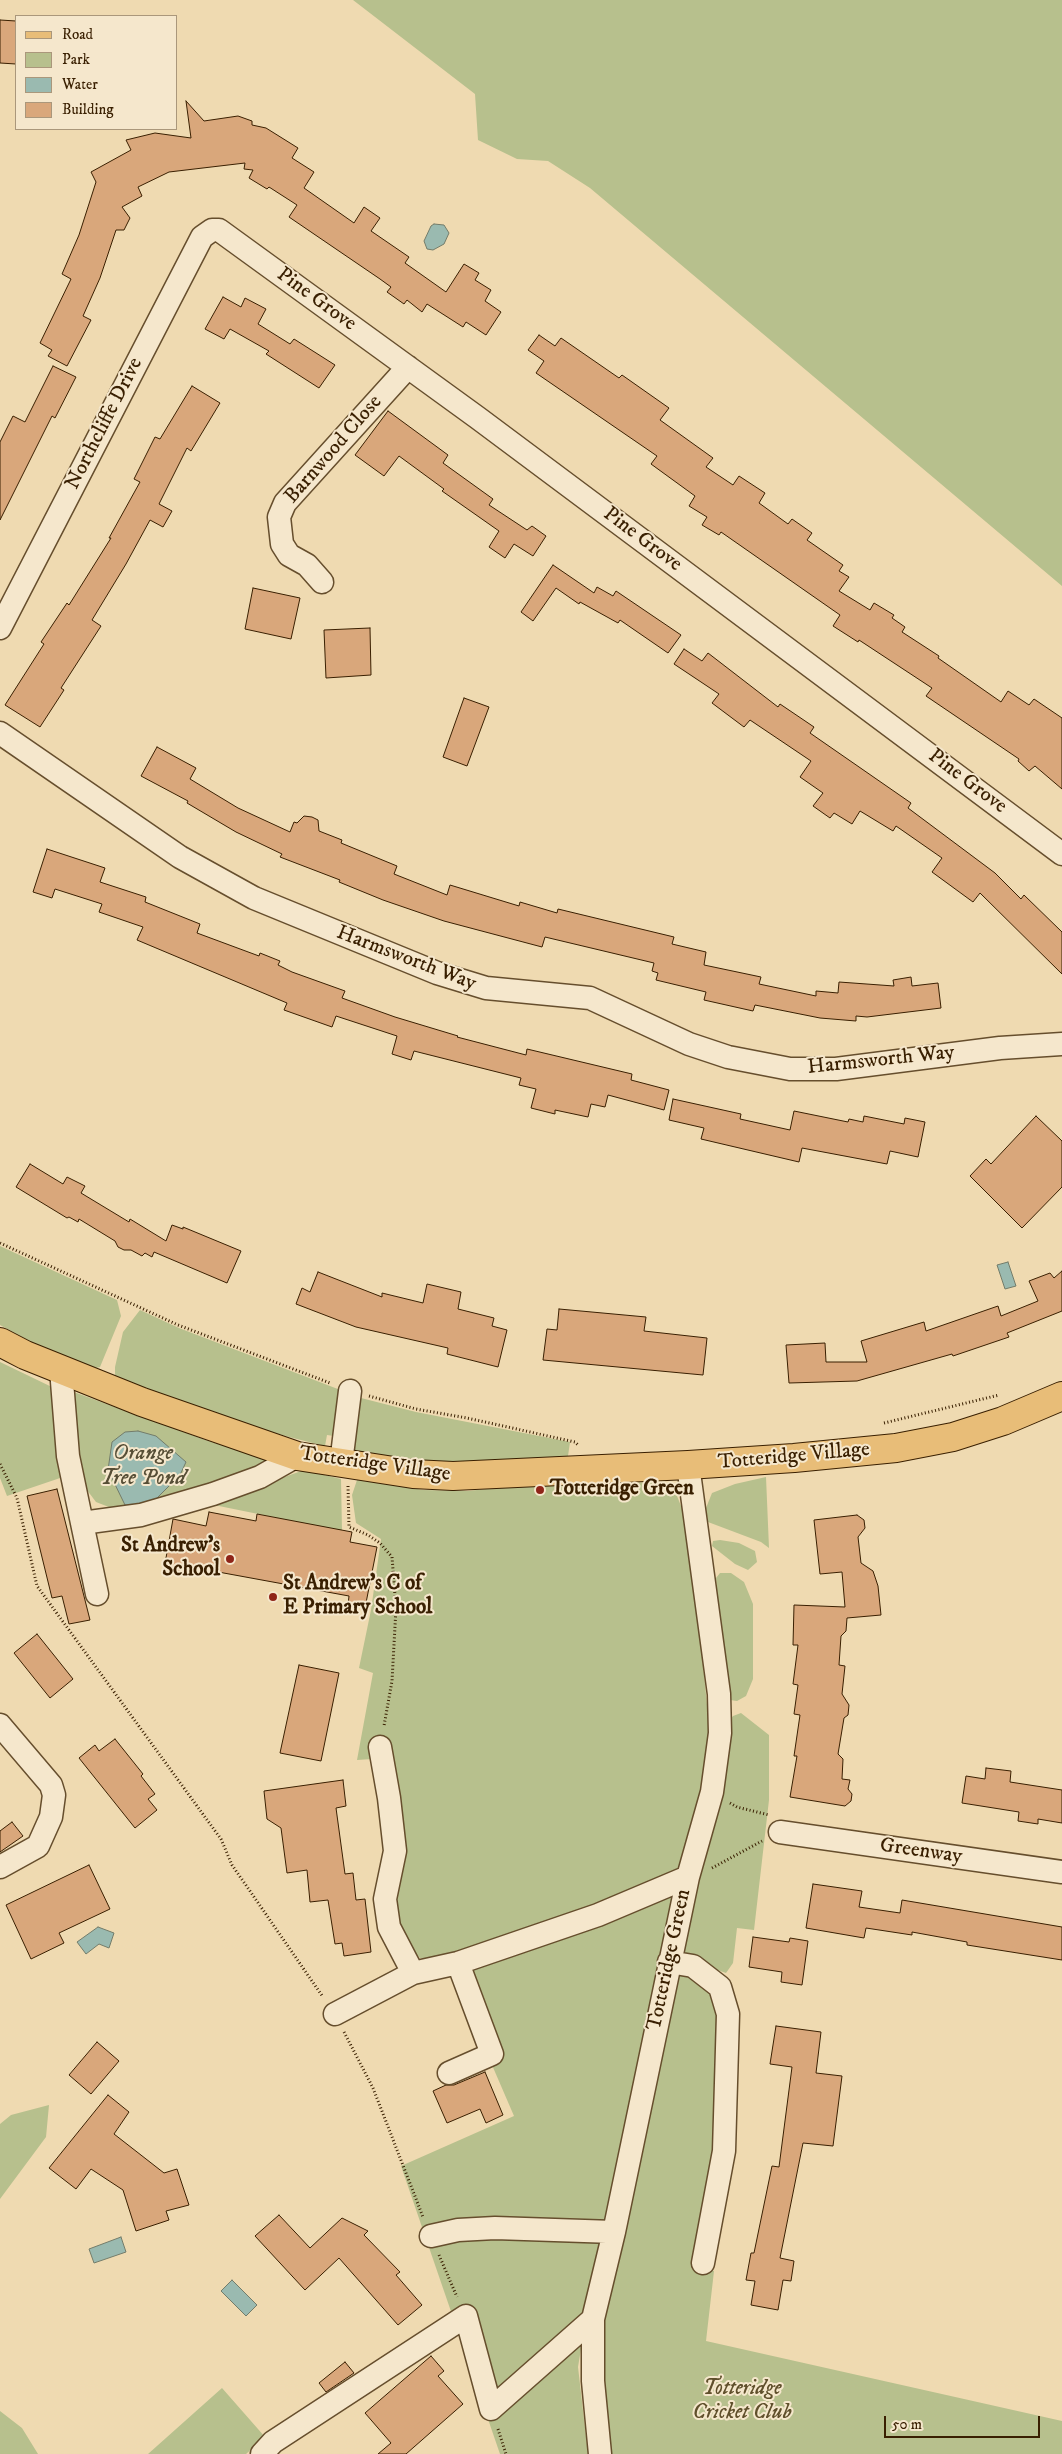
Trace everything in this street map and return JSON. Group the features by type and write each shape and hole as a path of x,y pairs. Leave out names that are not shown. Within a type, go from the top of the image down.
{"main road":[{"name":"Totteridge Village","path":"0,1342 142,1402 297,1456 413,1474 453,1476 688,1465 794,1458 896,1448 954,1437 1003,1421 1062,1396"}],"street":[{"name":"Northcliffe Drive","path":"0,628 202,237 212,230 219,230"},
{"name":"Pine Grove","path":"219,230 408,367 1062,854"},
{"name":"Barnwood Close","path":"322,582 307,565 289,555 282,544 279,528 282,510 285,503 408,367"},
{"name":"Harmsworth Way","path":"0,733 180,858 254,898 437,973 486,988 590,998 689,1044 728,1057 790,1069 836,1069 1009,1047 1062,1044"},
{"path":"61,1369 68,1456 97,1594"},
{"path":"335,1462 350,1391"},
{"path":"82,1523 141,1515 213,1494 260,1477 297,1456"},
{"name":"Totteridge Green","path":"600,2454 593,2381 593,2319 614,2232 669,1962 688,1879 712,1792 720,1733 718,1694 688,1465"},
{"path":"0,1725 51,1785 54,1795 51,1817 38,1846 0,1867"},
{"path":"380,1747 389,1798 395,1851 385,1899 388,1927 413,1973"},
{"name":"Greenway","path":"780,1832 1062,1872"},
{"path":"335,2014 413,1973 458,1963 598,1915 688,1879"},
{"path":"669,1962 693,1966 720,1987 728,2014 724,2151 703,2263"},
{"path":"449,2073 492,2054 458,1963"},
{"path":"431,2236 458,2230 495,2228 614,2232"},
{"path":"262,2454 273,2442 466,2316 491,2409 593,2319"}],"path":[{"path":"0,1242 178,1325 350,1391 416,1409 467,1418 575,1442 584,1451"},
{"path":"883,1424 1007,1393"},
{"path":"335,1462 326,1473 348,1478 350,1527 368,1535 392,1557 396,1608 392,1681 380,1747"},
{"path":"0,1464 17,1498 37,1586 221,1839 232,1865 335,2014 372,2088 431,2236 466,2316"},
{"path":"688,1879 780,1832 782,1817 737,1807 712,1792"},
{"path":"491,2409 506,2454"}],"green space":[{"path":"353,0 1062,0 1062,586 590,188 548,161 517,159 478,140 475,94"},
{"path":"0,1246 117,1300 121,1316 100,1367 96,1368 44,1349 0,1325"},
{"path":"140,1310 179,1328 343,1391 341,1437 327,1435 325,1446 289,1437 203,1412 115,1379 115,1367 123,1332"},
{"path":"0,1362 56,1389 66,1476 7,1496 0,1478"},
{"path":"71,1391 211,1442 273,1460 267,1466 167,1502 114,1509 96,1502 87,1490 82,1473"},
{"name":"Totteridge Green","path":"361,1398 416,1412 570,1442 568,1456 484,1464 434,1462 353,1452 355,1410"},
{"path":"304,1470 341,1479 342,1531 209,1504"},
{"name":"Totteridge Green","path":"766,1477 769,1548 761,1542 708,1522 706,1508 712,1493 735,1484"},
{"name":"Totteridge Green","path":"357,1480 424,1490 468,1491 503,1487 655,1482 675,1491 689,1526 709,1724 708,1770 679,1871 652,1887 432,1960 420,1958 409,1948 400,1929 395,1889 387,1758 357,1760 373,1673 359,1668 371,1610 381,1539 356,1523 352,1495"},
{"name":"Totteridge Green","path":"720,1540 739,1543 755,1551 757,1562 748,1570 735,1564 712,1546 713,1541"},
{"path":"720,1573 731,1573 744,1582 753,1604 753,1679 746,1696 737,1701 730,1700 726,1694 716,1578"},
{"path":"741,1713 769,1735 769,1800 754,1930 737,1928 733,1963 726,1973 675,1955 729,1721 733,1716"},
{"path":"674,1894 589,2300 578,2367 588,2454 500,2454 401,2166 514,2116 492,2065 471,1967"},
{"name":"Totteridge Cricket Club","path":"674,1969 711,1987 723,2013 723,2054 713,2137 718,2158 699,2268 714,2271 706,2341 1062,2421 1062,2454 604,2454 598,2340"},
{"path":"49,2105 46,2137 0,2199 0,2124 11,2115"},
{"path":"222,2388 265,2437 246,2454 148,2454"},
{"path":"0,2411 22,2428 38,2454 0,2454"}],"water":[{"path":"434,224 444,225 449,233 444,244 433,250 427,249 424,241 431,226"},
{"path":"1008,1262 1016,1286 1005,1289 997,1265"},
{"name":"Orange Tree Pond","path":"138,1431 156,1436 186,1462 180,1475 156,1499 134,1506 125,1505 108,1470 112,1442 125,1432"},
{"path":"98,1927 114,1933 109,1948 99,1944 86,1954 77,1942"},
{"path":"121,2237 126,2252 94,2263 89,2249"},
{"path":"232,2280 257,2305 246,2316 221,2291"}],"building":[{"path":"0,20 15,21 15,64 0,63"},
{"path":"186,101 204,121 238,116 252,121 252,125 266,128 298,148 292,158 314,172 304,188 354,223 364,207 380,218 371,231 409,257 405,263 446,292 464,264 479,273 475,280 491,290 485,301 501,312 486,335 466,322 463,327 427,304 422,312 407,300 404,304 387,292 391,287 289,217 297,205 269,187 267,189 249,178 253,170 244,169 245,163 169,172 138,187 142,196 122,207 130,218 124,230 116,230 100,278 83,316 91,320 67,366 48,356 52,350 40,343 71,279 62,274 79,235 96,182 91,172 131,150 126,140 155,133 191,138"},
{"path":"223,297 241,307 245,298 266,309 258,324 290,344 294,339 335,365 319,388 266,354 269,351 230,329 224,339 205,329"},
{"path":"539,335 555,346 561,338 619,378 622,375 669,408 660,420 713,458 706,467 733,485 739,476 765,493 759,503 788,524 792,519 812,533 807,540 843,565 839,571 849,577 839,591 870,610 874,603 894,615 892,618 905,627 902,632 939,656 938,658 1001,702 1008,691 1029,705 1034,699 1062,718 1062,789 1035,766 1029,771 1018,761 1019,759 926,696 932,688 859,640 858,642 833,626 840,615 721,532 719,535 702,525 707,517 689,506 695,496 651,464 657,456 536,373 544,361 528,350"},
{"path":"53,366 76,377 55,418 52,416 0,520 0,442 13,416 25,422"},
{"path":"192,386 220,403 191,451 187,448 159,504 172,511 163,527 150,520 92,620 101,626 61,688 64,690 40,727 5,705 44,644 41,642 67,603 69,605 111,538 109,538 140,482 134,479 155,437 160,439"},
{"path":"388,411 448,455 443,463 493,499 489,505 527,530 532,526 546,536 533,556 514,544 505,558 489,547 499,531 442,491 444,489 399,456 384,476 355,455"},
{"path":"553,565 594,593 597,587 613,596 616,591 681,635 668,653 620,620 618,623 580,602 579,604 556,588 533,621 521,612"},
{"path":"253,588 300,598 291,639 245,629"},
{"path":"370,628 371,675 326,678 324,630"},
{"path":"684,649 702,661 708,653 778,707 780,704 814,727 810,733 911,803 908,808 995,873 1021,899 1024,895 1062,932 1062,974 980,893 973,902 932,872 942,858 896,826 893,831 860,811 852,824 834,813 830,818 813,806 823,793 800,777 811,761 750,720 744,727 712,703 719,694 674,664"},
{"path":"464,698 489,707 467,766 443,757"},
{"path":"157,747 196,768 190,779 238,808 290,832 294,822 297,823 304,816 312,817 318,820 319,831 342,840 341,843 397,866 394,874 447,895 450,885 519,906 520,902 557,913 558,909 674,937 672,944 706,952 704,965 761,977 759,984 816,996 816,991 838,993 839,982 894,986 893,980 911,977 912,986 938,983 941,1008 867,1017 856,1016 856,1021 820,1018 755,1005 753,1011 704,1000 706,992 656,980 658,973 652,971 654,963 545,937 542,947 444,921 383,900 339,882 340,880 280,857 282,854 236,832 187,803 188,801 141,776"},
{"path":"47,849 105,868 100,882 146,897 145,902 200,924 197,933 259,956 260,953 280,961 278,965 292,972 345,991 342,998 457,1037 526,1055 527,1049 632,1074 631,1080 669,1090 664,1110 608,1095 605,1107 591,1104 588,1117 555,1110 555,1114 531,1108 536,1089 519,1085 521,1078 414,1051 411,1060 392,1054 397,1036 336,1016 332,1027 284,1010 287,1003 137,940 143,927 99,912 102,904 55,889 52,898 33,892"},
{"path":"673,1099 741,1114 740,1119 790,1130 794,1111 848,1122 849,1119 863,1122 864,1116 904,1124 905,1118 925,1122 918,1157 890,1151 887,1164 802,1148 799,1162 701,1139 704,1128 669,1120"},
{"path":"1036,1116 1062,1141 1062,1187 1022,1228 970,1176 986,1159 991,1164"},
{"path":"30,1164 63,1184 67,1177 85,1186 81,1193 129,1222 130,1219 166,1241 172,1225 183,1229 183,1227 241,1251 227,1283 154,1252 152,1257 145,1253 142,1256 131,1250 124,1250 118,1247 115,1241 79,1219 78,1222 69,1217 67,1218 16,1187"},
{"path":"1062,1271 1062,1311 1007,1333 1009,1337 953,1356 952,1354 857,1381 789,1383 786,1345 825,1343 826,1362 867,1362 861,1341 924,1322 926,1331 998,1306 1001,1316 1038,1301 1029,1281 1050,1273 1054,1278"},
{"path":"318,1272 382,1297 382,1293 423,1303 427,1284 461,1292 458,1309 494,1318 492,1326 507,1330 498,1367 447,1354 448,1348 356,1327 296,1304 302,1288 310,1292"},
{"path":"559,1309 646,1317 644,1331 707,1338 703,1375 543,1360 547,1329 557,1330"},
{"path":"57,1489 90,1620 69,1624 62,1596 52,1598 27,1496"},
{"name":"St Andrew's School","path":"209,1512 256,1521 257,1514 352,1532 350,1542 377,1547 365,1608 348,1605 349,1596 191,1567 190,1574 164,1569 173,1519 206,1526"},
{"path":"857,1515 864,1520 865,1528 858,1537 861,1563 873,1571 878,1586 881,1615 847,1618 846,1631 841,1636 839,1665 845,1666 842,1694 849,1705 848,1715 844,1718 838,1754 843,1759 842,1779 850,1780 848,1789 852,1794 851,1801 845,1806 790,1797 797,1756 794,1756 800,1715 794,1714 798,1685 793,1684 798,1645 793,1645 794,1605 845,1607 842,1572 820,1574 814,1520"},
{"path":"37,1634 73,1679 50,1698 14,1653"},
{"path":"299,1665 339,1673 321,1761 280,1753"},
{"path":"115,1739 143,1774 141,1776 155,1794 148,1799 157,1810 135,1828 79,1758 95,1745 99,1751"},
{"path":"986,1768 1011,1771 1010,1782 1062,1790 1062,1823 1038,1819 1038,1824 1018,1821 1019,1812 962,1803 966,1776 985,1779"},
{"path":"343,1780 346,1806 336,1808 345,1874 353,1873 356,1900 365,1899 371,1952 344,1956 342,1943 335,1944 328,1900 310,1902 307,1870 287,1873 281,1828 267,1819 264,1791"},
{"path":"12,1822 23,1836 0,1852 0,1831"},
{"path":"89,1865 110,1909 59,1933 64,1943 31,1959 6,1905"},
{"path":"813,1884 862,1891 859,1907 900,1913 902,1900 1062,1927 1062,1960 967,1945 967,1942 912,1932 912,1935 866,1928 864,1938 806,1928"},
{"path":"753,1937 789,1942 790,1938 808,1941 802,1985 781,1982 782,1972 749,1967"},
{"path":"776,2026 821,2032 816,2073 842,2076 833,2146 803,2143 780,2258 794,2261 791,2281 783,2280 778,2310 751,2305 755,2281 746,2280 751,2253 754,2253 772,2166 779,2167 792,2067 770,2064"},
{"path":"97,2042 119,2061 91,2094 69,2075"},
{"path":"485,2072 503,2115 486,2123 480,2109 447,2123 433,2091 446,2085 454,2085"},
{"path":"108,2095 129,2112 114,2134 164,2173 177,2169 189,2205 166,2211 169,2220 136,2231 123,2190 91,2169 76,2189 49,2168"},
{"path":"279,2215 310,2248 342,2218 368,2231 364,2235 400,2272 396,2275 422,2305 398,2325 339,2258 305,2290 255,2236"},
{"path":"431,2356 444,2371 438,2376 463,2404 406,2454 378,2454 391,2443 365,2413"},
{"path":"345,2362 354,2373 326,2392 319,2383"}],"place":[{"name":"Totteridge Green","path":"540,1490"},
{"name":"St Andrew's School","path":"230,1559"},
{"name":"St Andrew's C of E Primary School","path":"273,1597"}]}
